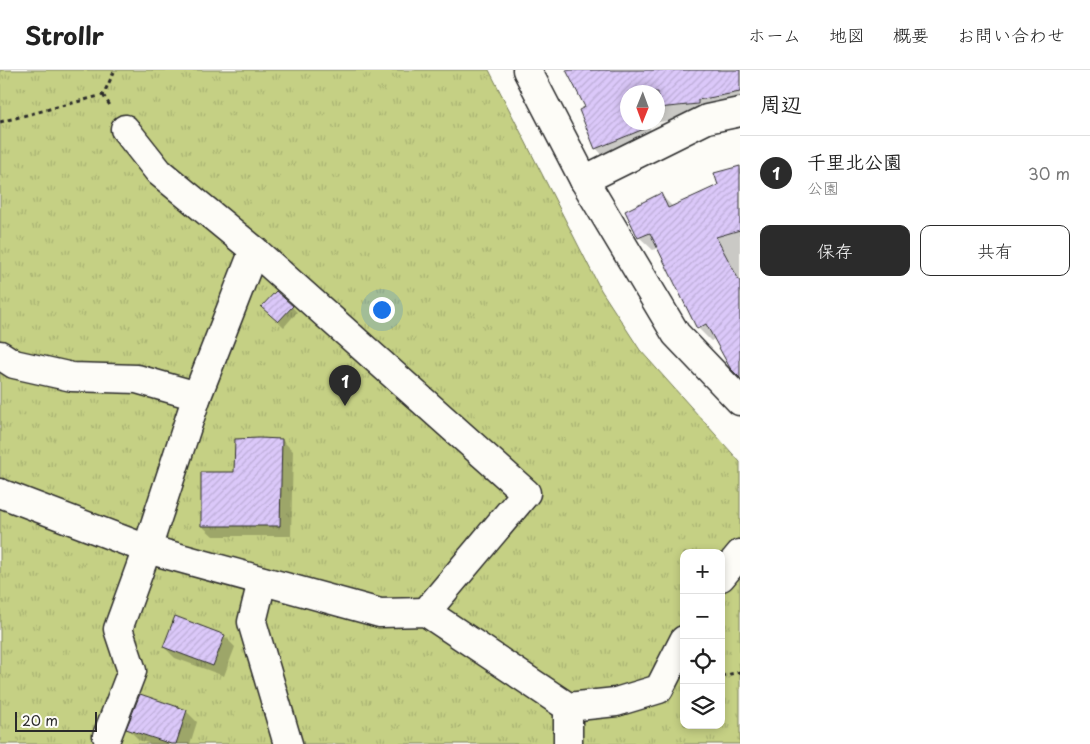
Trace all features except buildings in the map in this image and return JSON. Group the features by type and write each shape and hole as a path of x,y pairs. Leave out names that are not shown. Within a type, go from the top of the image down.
{"street":[{"path":"527,70 584,180 676,334 739,400"},
{"path":"584,180 707,119 740,112"},
{"path":"125,129 159,172 254,250 526,493 426,612"},
{"path":"107,736 132,671 118,629 147,549 197,396 254,250"},
{"path":"0,355 14,364 72,377 137,379 197,396"},
{"path":"0,493 147,549 380,613 426,612 568,707 616,702 659,689 680,648"},
{"path":"725,572 740,554"},
{"path":"262,581 252,622 288,744"},
{"path":"568,707 568,744"}],"path":[{"path":"0,122 103,95 115,70"},
{"path":"725,675 740,672"}],"green space":[{"path":"0,70 489,70 601,290 640,350 740,462 740,744 0,744"}],"place":[{"name":"千里北公園","path":"345,406"}]}
